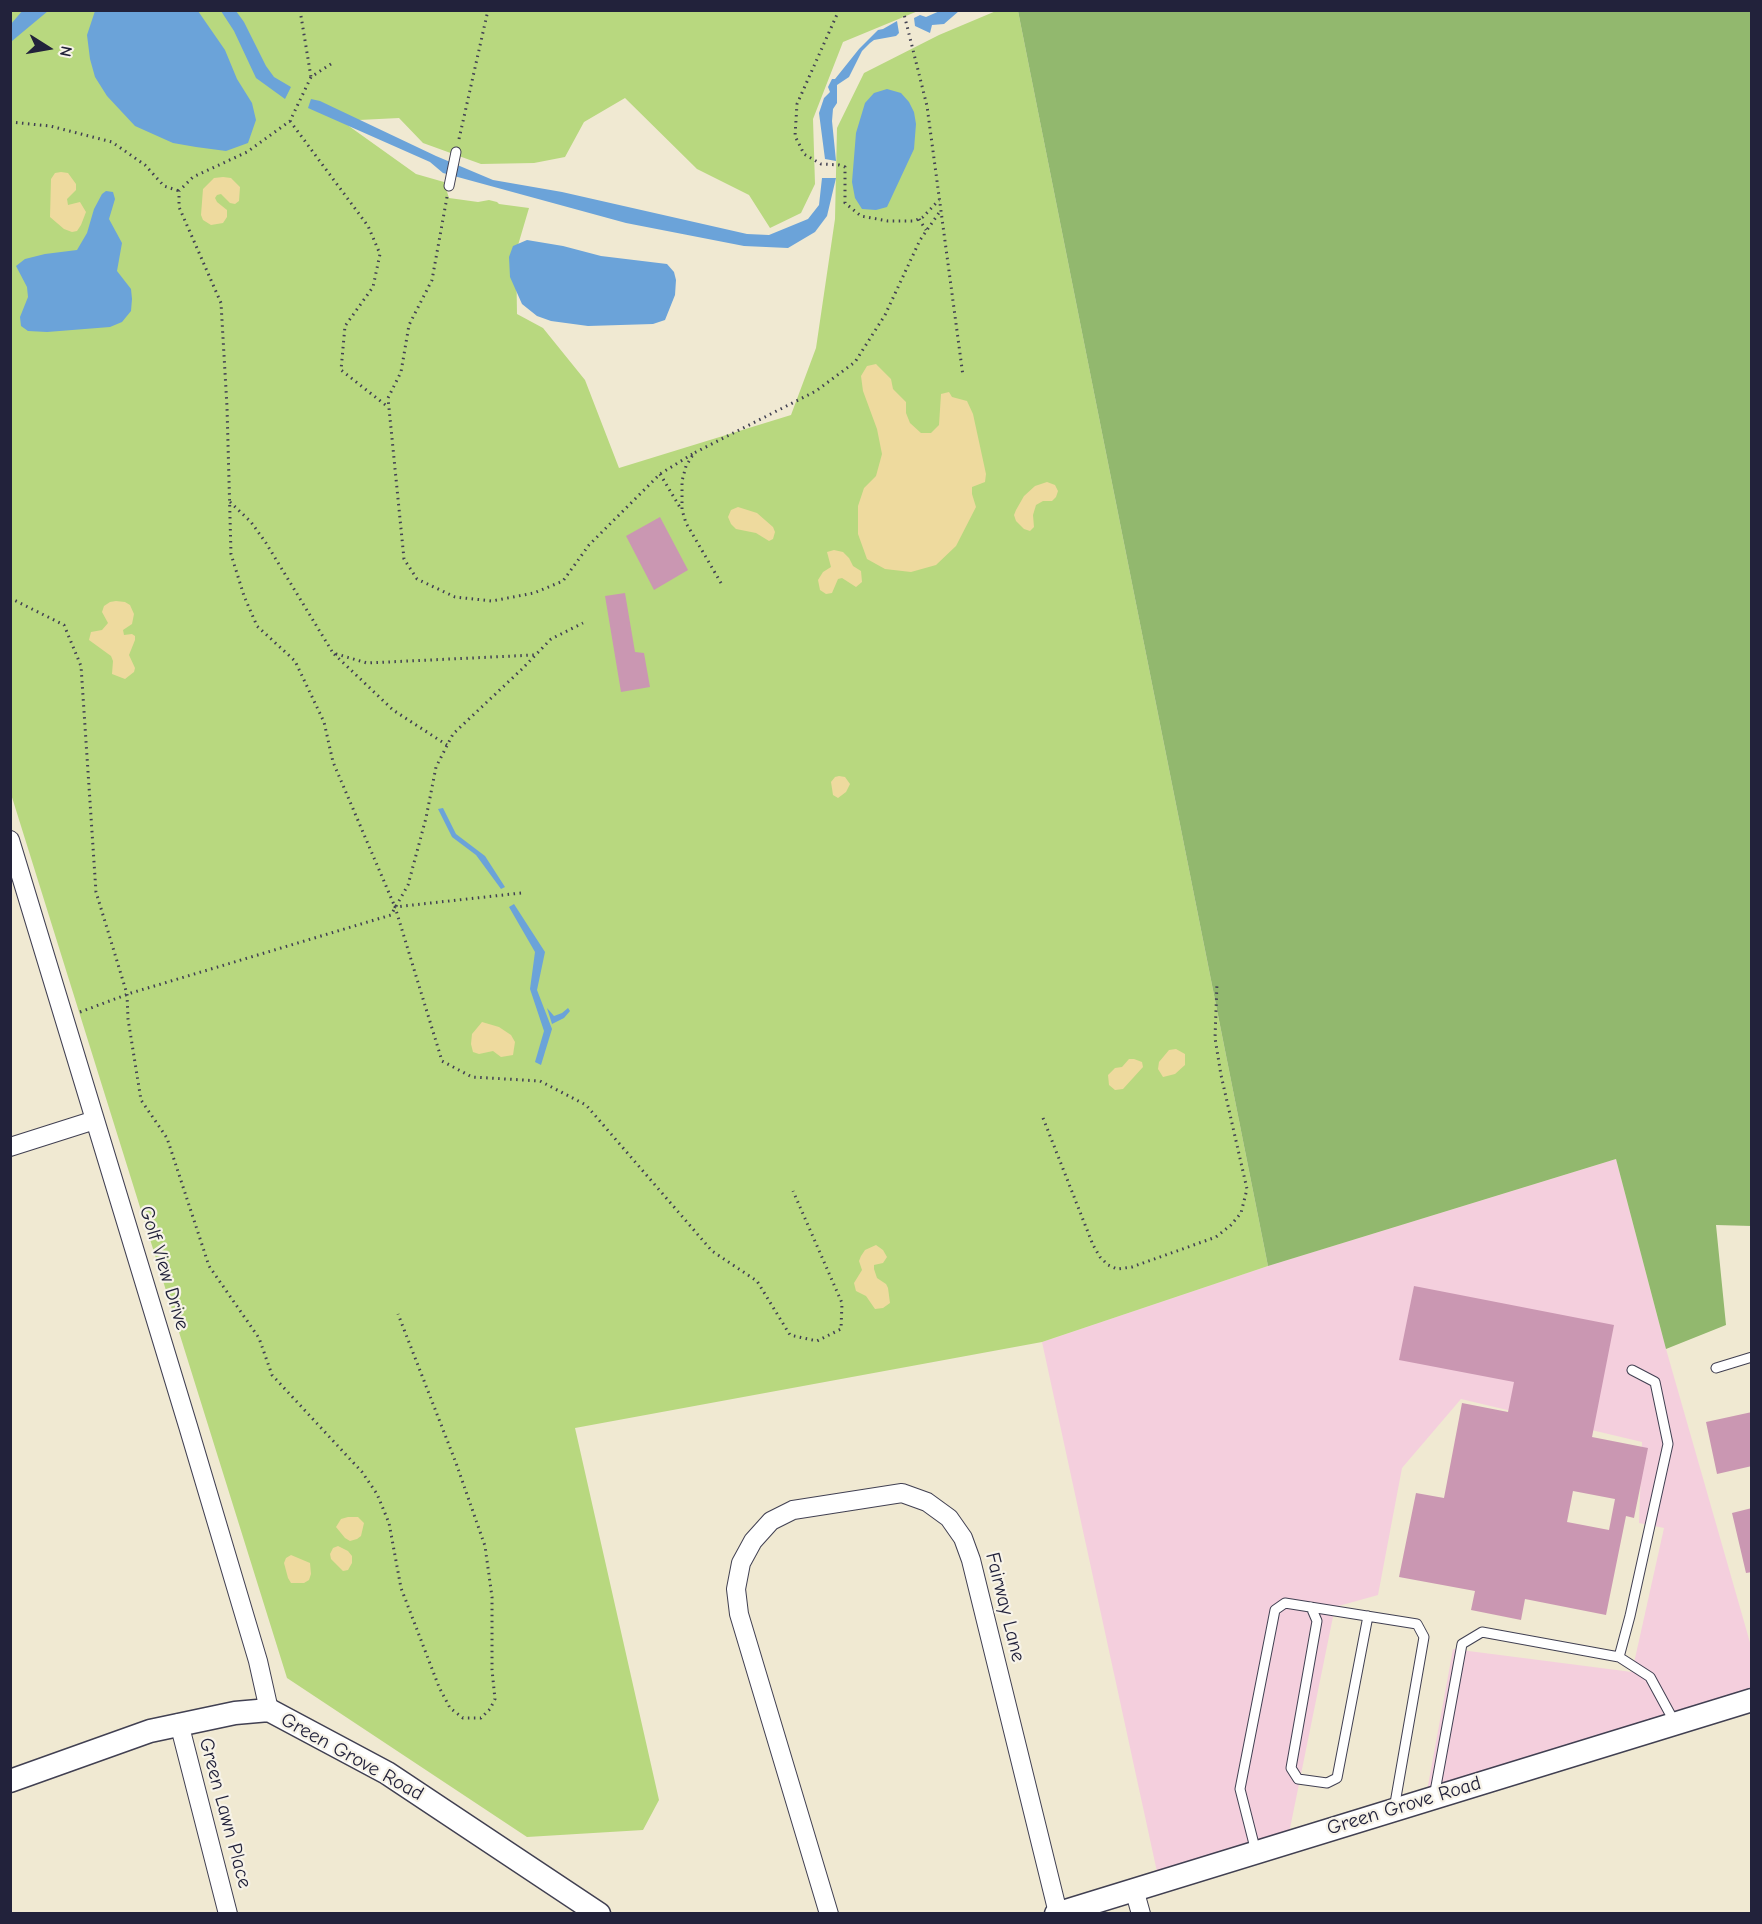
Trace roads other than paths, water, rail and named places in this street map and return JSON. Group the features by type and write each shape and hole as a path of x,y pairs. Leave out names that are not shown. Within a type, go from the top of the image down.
{"street":[{"name":"Golf View Drive","path":"10,840 235,1583 258,1661 269,1710"},
{"path":"10,1147 95,1120"},
{"name":"Fairway Lane","path":"829,1914 739,1614 736,1589 741,1563 745,1555 753,1540 771,1521 792,1510 902,1493 927,1502 949,1518 963,1538 971,1560 1057,1913"},
{"name":"Green Grove Road","path":"1057,1913 1752,1700"},
{"name":"Green Grove Road","path":"10,1781 96,1751 108,1744 179,1724 235,1713 269,1710 387,1773 599,1914"},
{"name":"Green Lawn Place","path":"179,1724 228,1914"},
{"path":"1134,1889 1142,1914"}],"lane":[{"path":"449,186 456,153"},
{"path":"1716,1368 1752,1357"},
{"path":"1619,1657 1668,1444 1655,1382 1632,1370"},
{"path":"1256,1852 1240,1790 1275,1610 1285,1603 1417,1624 1424,1637 1394,1809"},
{"path":"1311,1607 1317,1621 1292,1768 1298,1779 1327,1783 1337,1778 1368,1616"},
{"path":"1434,1797 1462,1644 1482,1632 1619,1657 1650,1677 1675,1723"}],"water":[{"path":"23,10 48,11 12,41 11,24"},
{"path":"942,10 959,11 944,24 932,25 930,33 915,26 914,18 920,15 926,17"},
{"path":"95,11 198,11 225,50 237,79 252,103 256,120 248,143 226,151 196,147 173,143 135,126 107,96 95,77 87,35"},
{"path":"221,11 236,11 244,22 266,66 274,77 291,87 285,99 256,78 234,31"},
{"path":"897,21 899,33 896,36 874,40 870,43 862,51 849,77 837,85 837,103 833,109 832,121 836,161 825,159 819,113 824,98 830,92 828,87 832,79 835,79 878,30"},
{"path":"887,89 901,93 914,112 916,124 914,149 887,207 876,210 862,209 855,198 852,182 856,133 865,103 874,93"},
{"path":"311,99 320,101 436,156 493,180 562,192 747,234 769,235 808,219 819,205 822,178 836,178 827,216 815,232 788,248 744,246 626,223 443,173 430,162 308,108"},
{"path":"106,191 113,192 115,199 109,219 122,243 117,271 131,289 131,311 122,322 110,327 47,332 28,331 21,326 20,317 28,297 27,287 16,266 25,259 77,250 87,233 94,209"},
{"path":"527,240 601,256 667,264 674,272 676,280 675,295 665,320 653,324 588,326 551,321 537,316 522,304 510,277 509,257 513,246"},
{"path":"443,808 456,834 485,856 505,887 501,889 476,855 452,837 438,809"},
{"path":"514,904 545,952 537,990 552,1029 541,1065 535,1062 544,1031 530,989 535,952 509,907"},
{"path":"547,1008 554,1016 568,1008 570,1011 564,1018 552,1024"}]}
